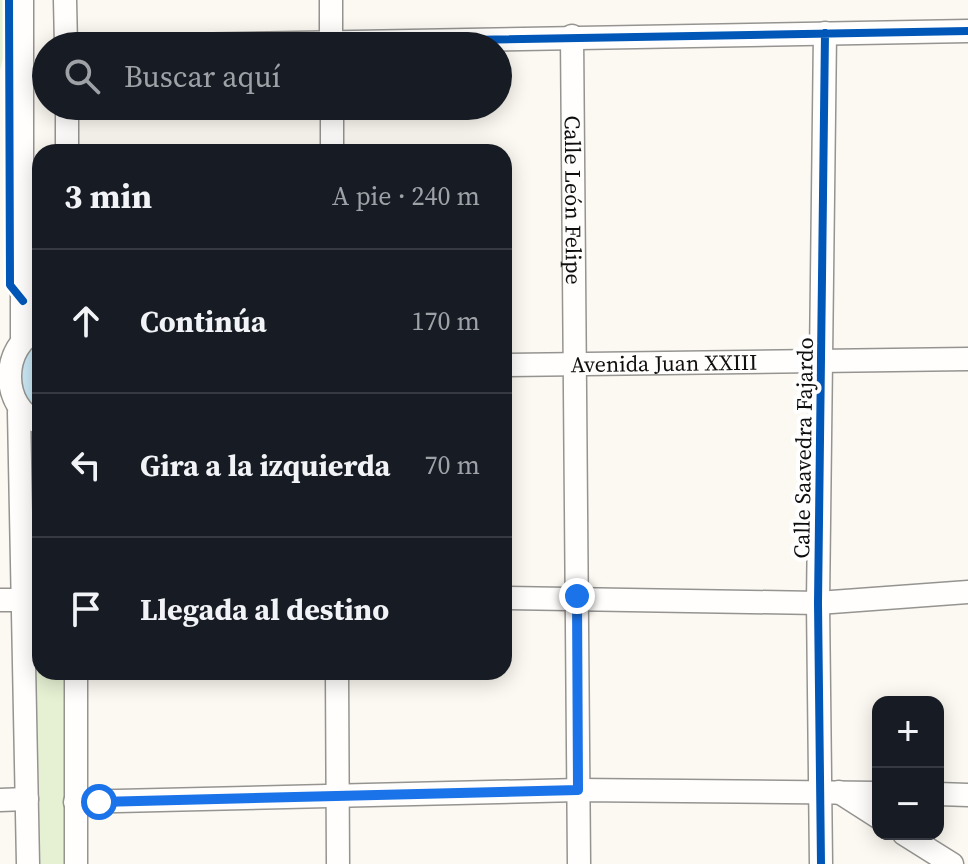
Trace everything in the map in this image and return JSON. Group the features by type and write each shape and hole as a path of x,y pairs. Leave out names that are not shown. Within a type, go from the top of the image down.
{"street":[{"path":"22,0 31,333 7,358 2,371 4,386 19,412 28,864"},
{"path":"65,0 66,32"},
{"path":"331,0 331,32"},
{"path":"512,38 968,31"},
{"name":"Calle Saavedra Fajardo","path":"821,864 828,792 818,603 825,33"},
{"name":"Calle León Felipe","path":"572,36 579,864"},
{"path":"67,120 67,144"},
{"path":"332,120 332,144"},
{"name":"Avenida Juan XXIII","path":"512,365 968,359"},
{"path":"19,412 32,419"},
{"path":"512,598 577,596 818,603 968,592"},
{"path":"0,600 23,600"},
{"path":"76,680 76,864"},
{"path":"337,680 338,864"},
{"path":"75,802 578,790 872,793"},
{"path":"828,792 872,814"},
{"path":"944,794 968,795"},
{"path":"0,800 27,799"},
{"path":"914,840 952,864"}],"green space":[{"path":"0,0 5,0 6,48 0,70"},
{"path":"32,434 32,680 76,680 81,864 22,864 20,438"}],"water":[{"path":"32,347 32,405 25,401 17,367"}],"cycle path":[{"path":"9,0 10,285 23,301"},
{"path":"512,39 968,31"},
{"path":"821,864 818,603 825,33"}],"route":[{"path":"99,802 578,790 577,596"}]}
